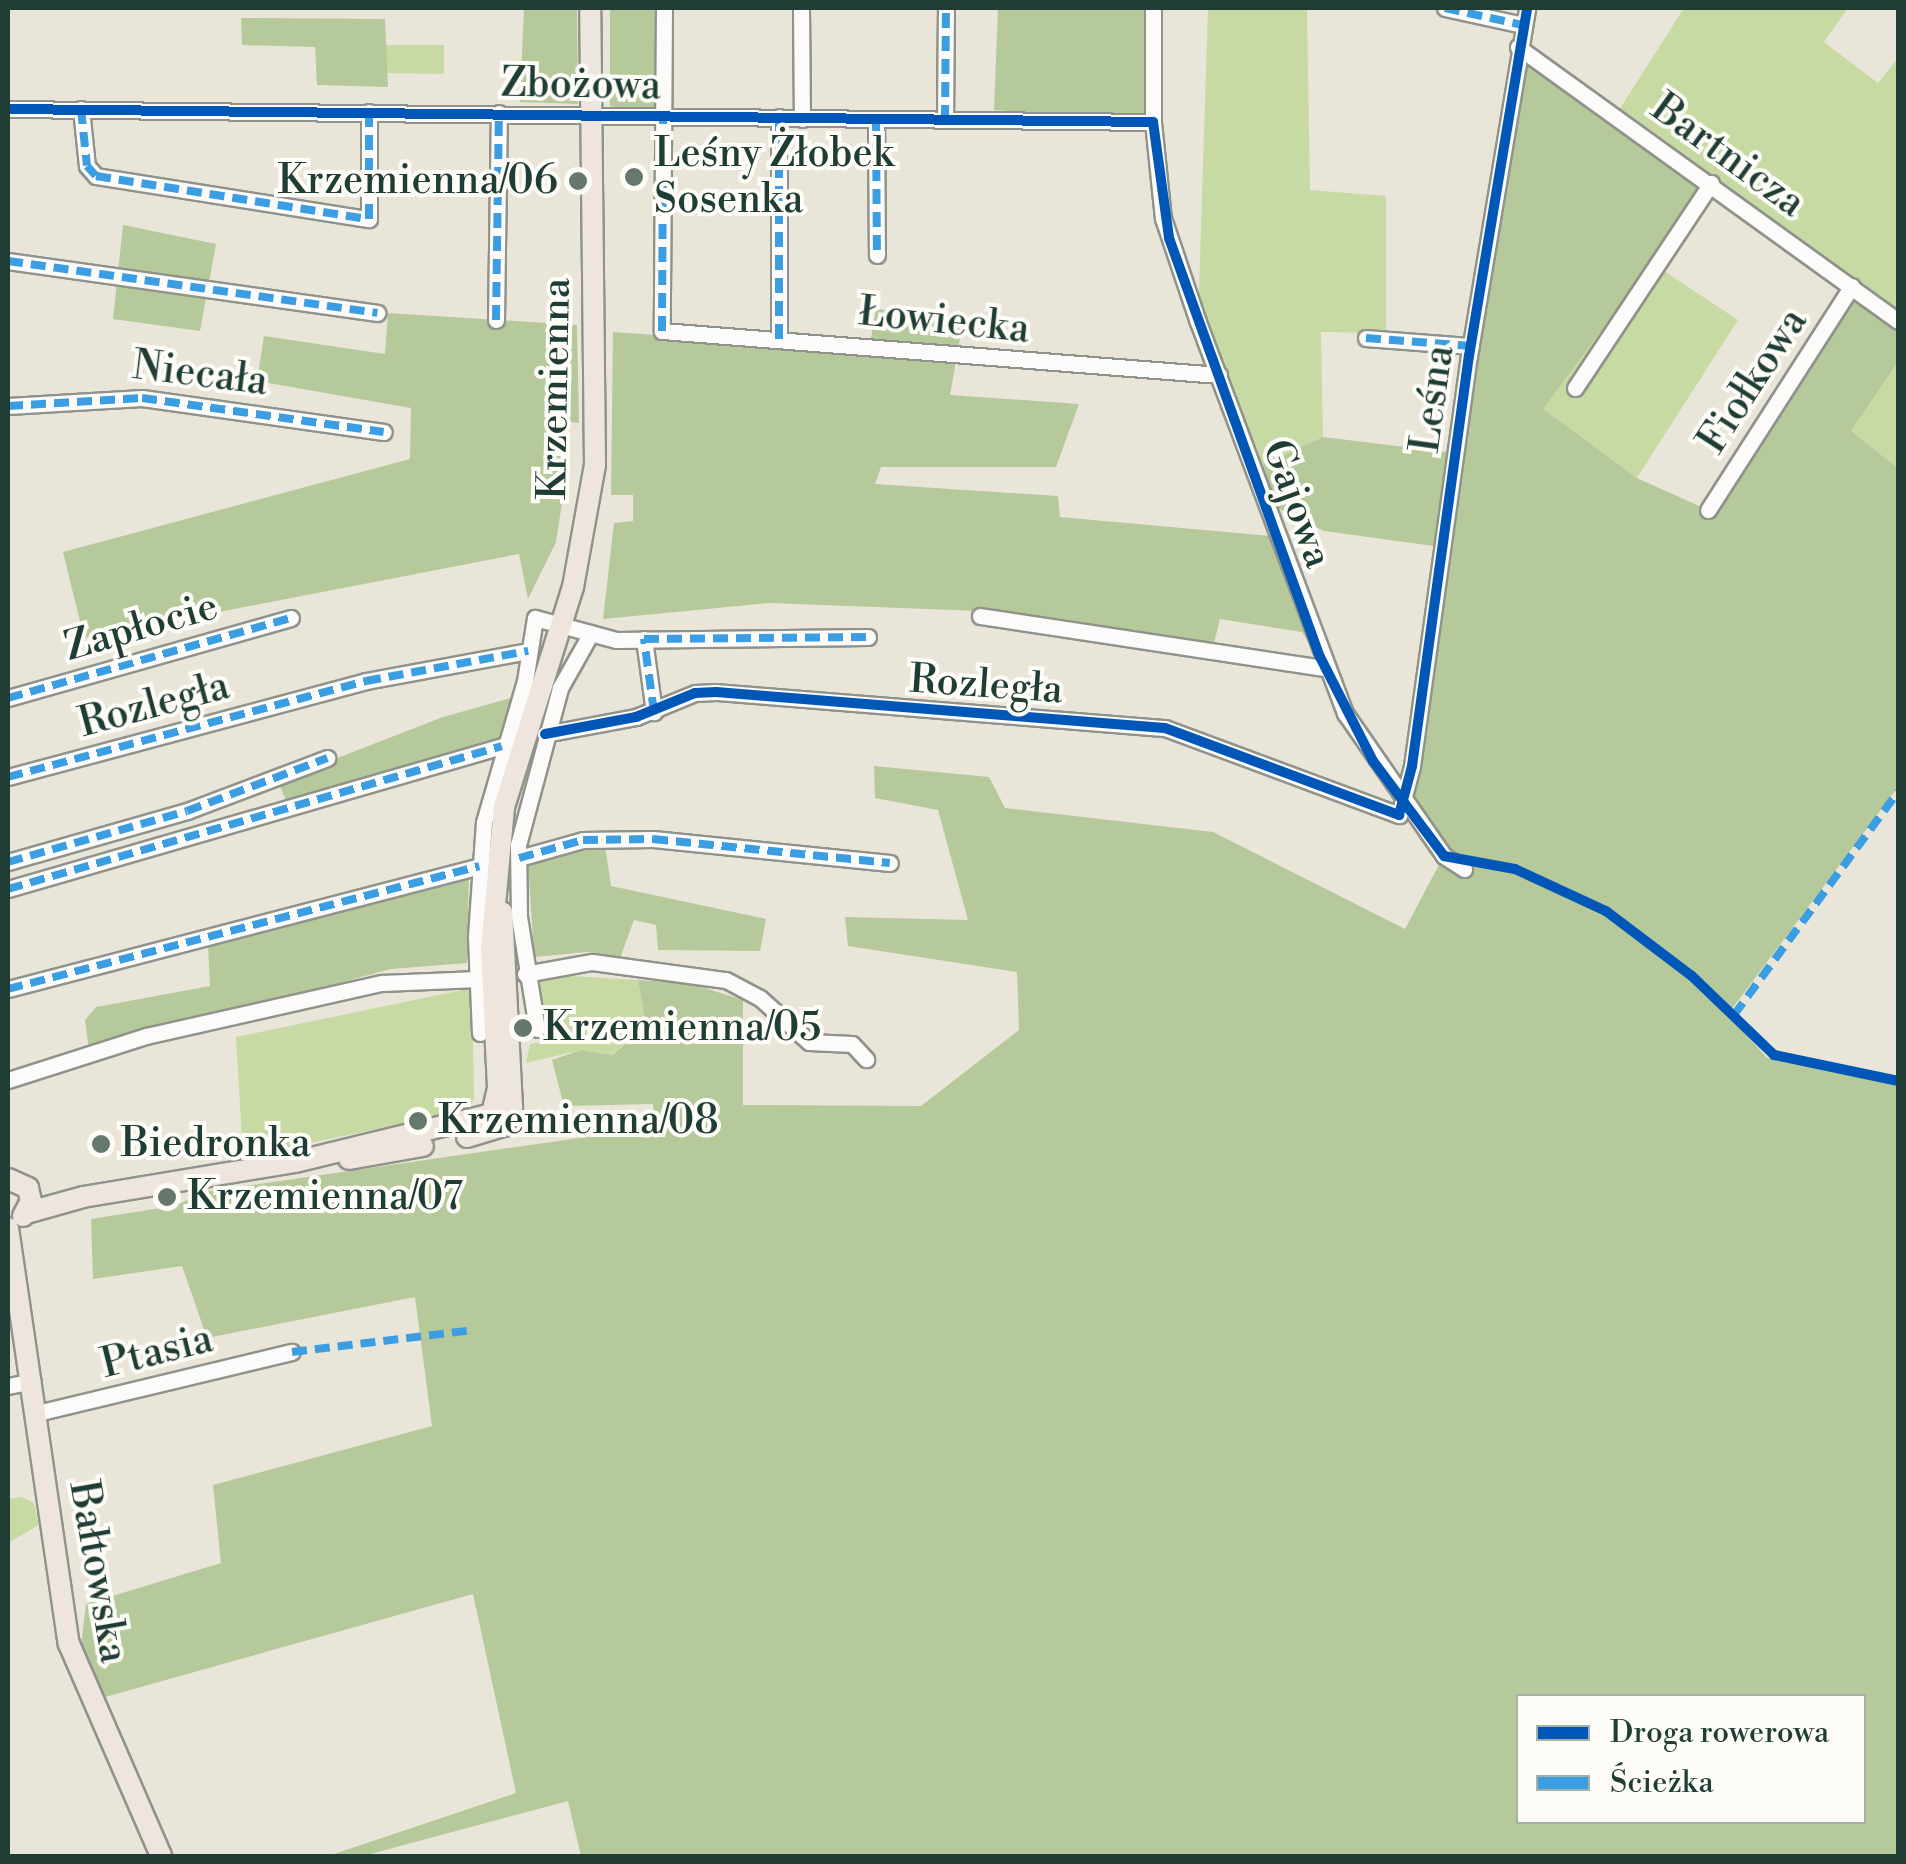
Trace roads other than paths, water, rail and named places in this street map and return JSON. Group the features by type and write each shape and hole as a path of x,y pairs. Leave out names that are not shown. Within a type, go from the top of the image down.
{"main road":[{"name":"Krzemienna","path":"16,1220 82,1197 295,1162 378,1155 494,1131 508,1122 506,939 497,880 504,807 562,624 595,465 590,8"},
{"path":"8,1159 18,1183"},
{"name":"Krzemienna","path":"18,1183 82,1197"},
{"name":"Bałtowska","path":"18,1183 19,1285 69,1644 161,1856"}],"street":[{"name":"Zbożowa","path":"662,116 664,8"},
{"path":"801,8 802,118"},
{"path":"945,120 946,8"},
{"name":"Gajowa","path":"1153,8 1153,122 1163,218 1219,375 1325,668 1373,760 1444,856 1464,869"},
{"path":"1445,8 1523,25"},
{"name":"Leśna","path":"1404,799 1471,346 1527,8"},
{"name":"Bartnicza","path":"1518,47 1898,322"},
{"name":"Zbożowa","path":"8,109 1153,122"},
{"path":"80,109 87,166 96,176 369,219 368,112"},
{"path":"496,320 499,113"},
{"name":"Łowiecka","path":"662,116 662,330 1219,375"},
{"path":"779,118 779,338"},
{"path":"876,120 877,255"},
{"path":"1575,388 1711,183"},
{"path":"8,260 377,313"},
{"name":"Fiołkowa","path":"1708,510 1852,286"},
{"path":"1366,338 1471,346"},
{"name":"Niecała","path":"8,406 124,397 384,432"},
{"path":"980,616 1325,668"},
{"name":"Zapłocie","path":"8,698 292,618"},
{"path":"480,1033 479,866 502,746 535,618 562,624"},
{"name":"Rozległa","path":"562,624 591,633 644,639 868,637"},
{"path":"537,1029 526,974 520,858 545,734 569,665 591,633"},
{"path":"644,639 654,712"},
{"name":"Rozległa","path":"8,777 366,681 528,652"},
{"name":"Rozległa","path":"545,734 654,712 694,692 716,692 1165,728 1399,815 1404,799"},
{"path":"8,889 502,746"},
{"path":"8,862 187,811 327,758"},
{"path":"520,858 583,840 653,839 890,863"},
{"path":"8,990 479,866"},
{"path":"526,974 592,962 726,980 760,998 810,1042 852,1044 866,1059"},
{"path":"8,1080 146,1036 382,983 478,979"},
{"name":"Ptasia","path":"37,1413 292,1352"},
{"path":"8,1386 32,1381"}],"place":[{"name":"Leśny Żłobek Sosenka","path":"634,177"},
{"name":"Krzemienna/06","path":"578,181"},
{"name":"Krzemienna/05","path":"523,1028"},
{"name":"Krzemienna/08","path":"418,1121"},
{"name":"Biedronka","path":"101,1144"},
{"name":"Krzemienna/07","path":"167,1197"}]}
